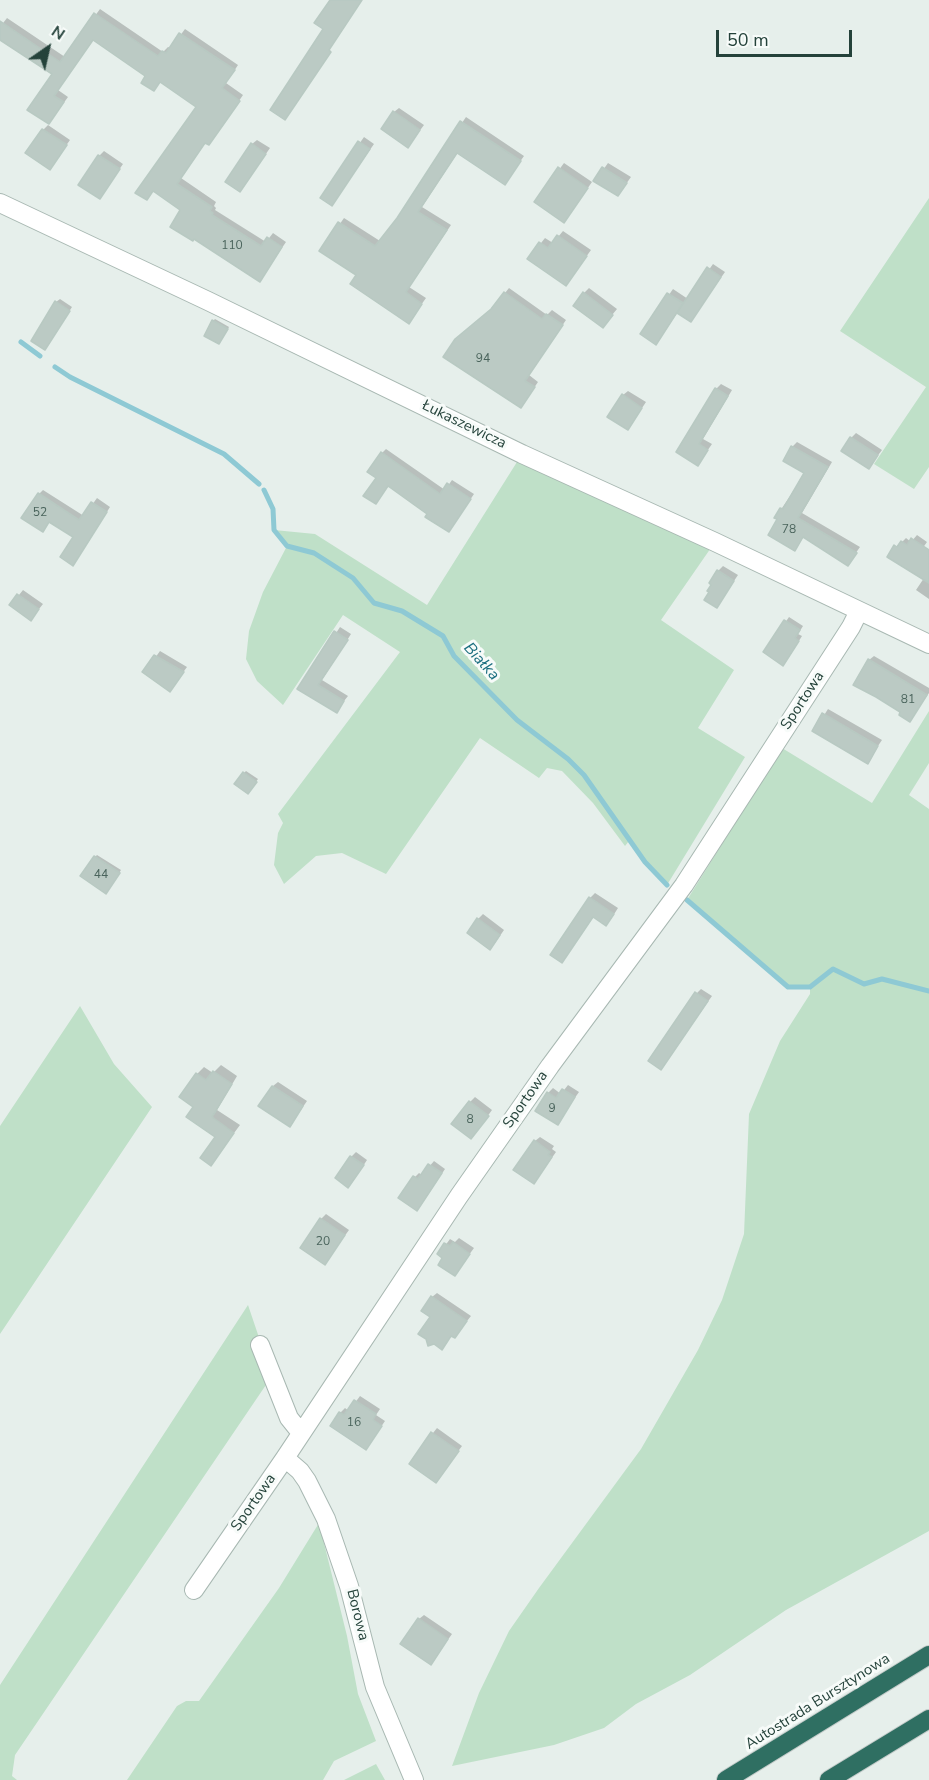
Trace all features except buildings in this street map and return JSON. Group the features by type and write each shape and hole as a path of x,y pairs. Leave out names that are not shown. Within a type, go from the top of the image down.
{"highway":[{"name":"Autostrada Bursztynowa","path":"726,1780 929,1655"},
{"path":"830,1780 929,1719"}],"street":[{"name":"Łukaszewicza","path":"0,203 208,301 522,454 715,542 929,644"},
{"name":"Sportowa","path":"194,1590 285,1458 459,1196 684,885 851,627 859,611"},
{"path":"260,1345 289,1418 301,1433"},
{"name":"Borowa","path":"285,1458 300,1471 307,1481 326,1519 349,1586 375,1687 414,1780"}],"green space":[{"path":"929,198 929,467 914,489 874,464 926,387 840,331"},
{"path":"522,454 715,542 661,620 734,670 698,728 745,757 667,885 629,841 625,846 593,803 562,771 547,768 539,778 480,738 386,874 342,853 316,856 284,884 274,865 278,833 283,823 278,814 400,652 343,615 283,705 257,681 246,659 249,631 263,592 287,546 274,530 315,534 427,605"},
{"path":"929,711 929,763 909,795 929,809 929,1531 786,1610 690,1675 636,1704 604,1728 554,1745 452,1766 479,1693 509,1631 641,1449 698,1350 722,1300 744,1234 749,1114 780,1041 810,994 810,987 788,987 687,900 782,748 872,803"},
{"path":"80,1006 114,1064 152,1107 0,1334 0,1126"},
{"path":"248,1305 272,1376 15,1755 12,1776 17,1780 0,1780 0,1685"},
{"path":"319,1523 347,1636 358,1694 376,1741 334,1761 323,1780 127,1780 177,1706 186,1701 199,1701 279,1588"},
{"path":"376,1764 385,1780 344,1780"}],"waterway":[{"name":"Białka","path":"21,342 40,356"},
{"name":"Białka","path":"55,367 70,377 224,454 259,484"},
{"name":"Białka","path":"264,490 273,509 274,530 287,546 314,553 353,578 374,603 402,611 443,636 454,656 517,720 568,759 584,775 645,862 667,885"},
{"name":"Białka","path":"687,900 788,987 810,987 833,969 864,984 882,979 929,991"}]}
